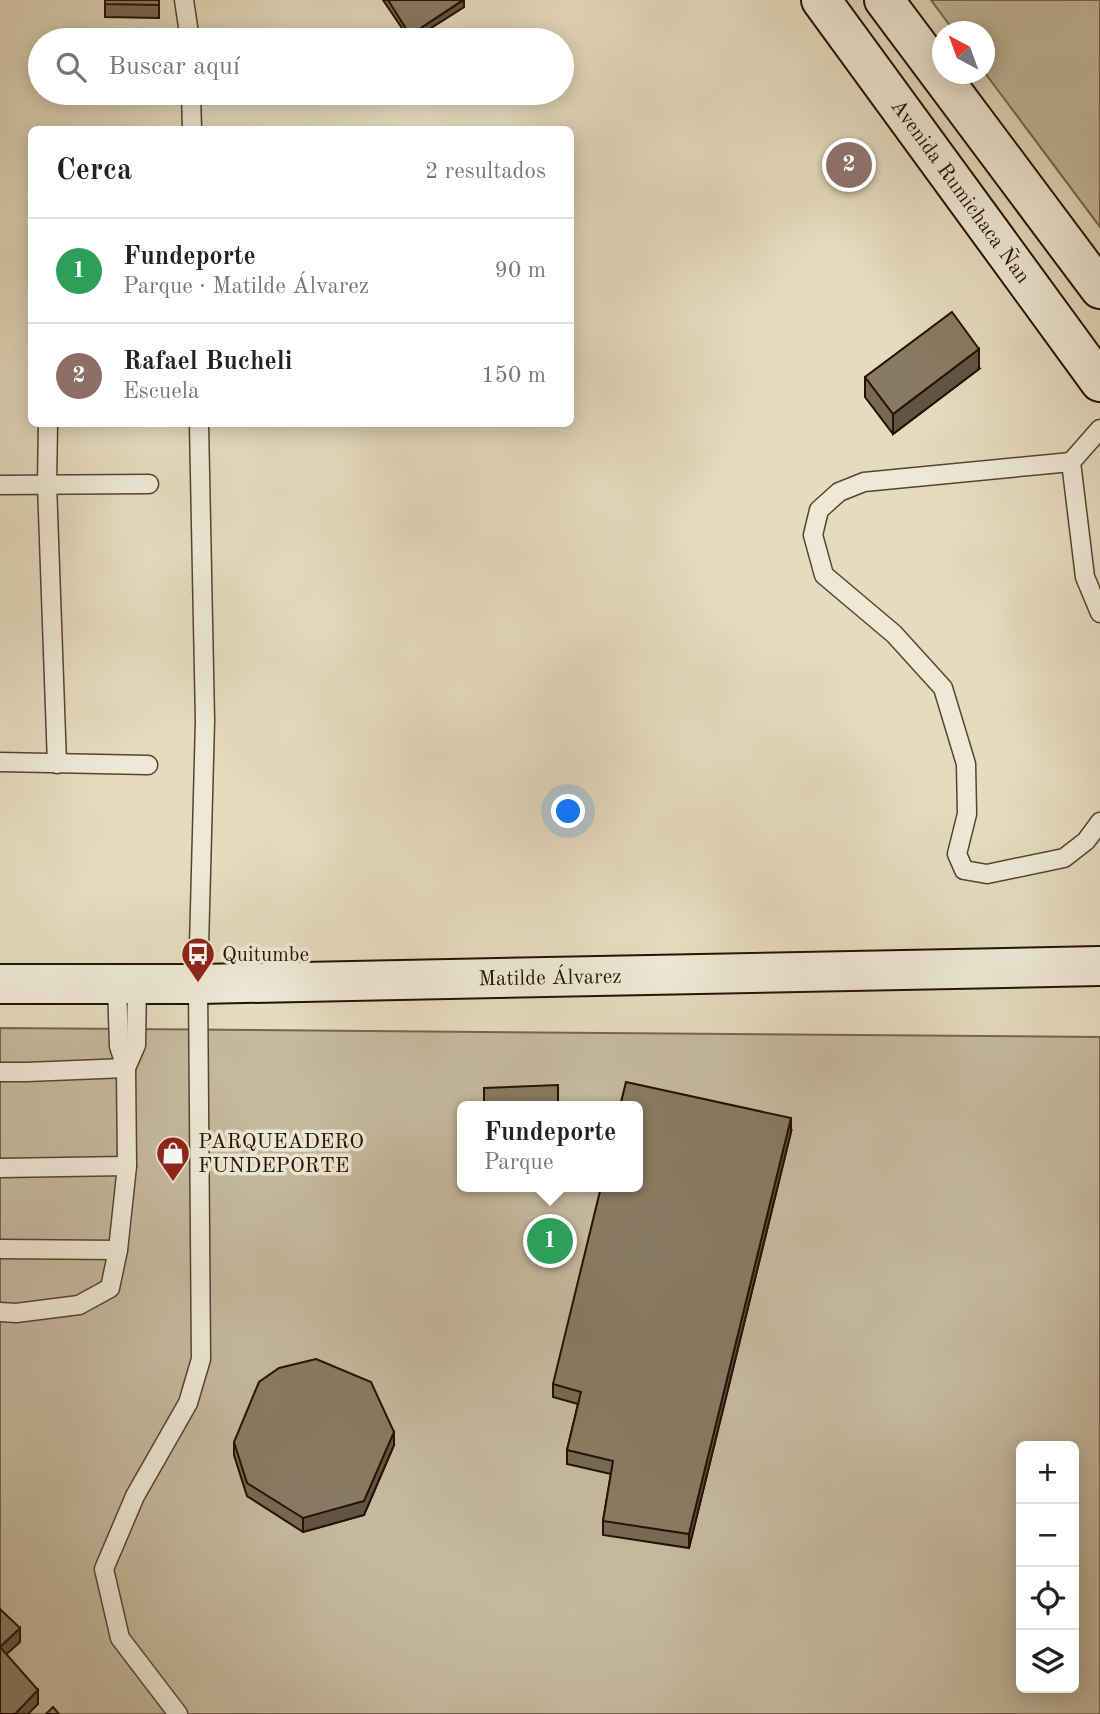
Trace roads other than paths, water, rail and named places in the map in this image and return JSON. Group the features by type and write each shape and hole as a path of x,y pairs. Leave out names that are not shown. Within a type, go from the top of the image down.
{"street":[{"name":"Avenida Rumichaca Ñan","path":"821,0 1100,382"},
{"path":"884,0 1100,289"},
{"name":"Matilde Álvarez","path":"0,984 198,984 1100,965"}],"lane":[{"path":"184,0 188,28"},
{"path":"191,105 192,126"},
{"path":"48,427 47,484 57,764"},
{"path":"178,1714 120,1638 104,1569 135,1496 188,1403 201,1359 198,984 205,721 199,427"},
{"path":"1100,429 1071,462 864,482 839,492 818,510 813,536 824,575 894,634 943,688 966,764 967,814 957,854 964,870 987,874 1064,858 1086,841 1100,822"},
{"path":"1071,462 1085,577 1100,612"},
{"path":"0,485 149,484"},
{"path":"0,762 148,765"},
{"path":"0,1312 16,1313 79,1305 110,1288 118,1250 127,1166 126,1068 119,1045 127,985"},
{"path":"0,1072 126,1068"},
{"path":"0,1167 127,1166"},
{"path":"0,1249 118,1250"}],"place":[{"name":"Rafael Bucheli","path":"849,165"},
{"name":"Quitumbe","path":"198,984"},
{"name":"PARQUEADERO FUNDEPORTE","path":"173,1183"},
{"name":"Fundeporte","path":"550,1241"}]}
